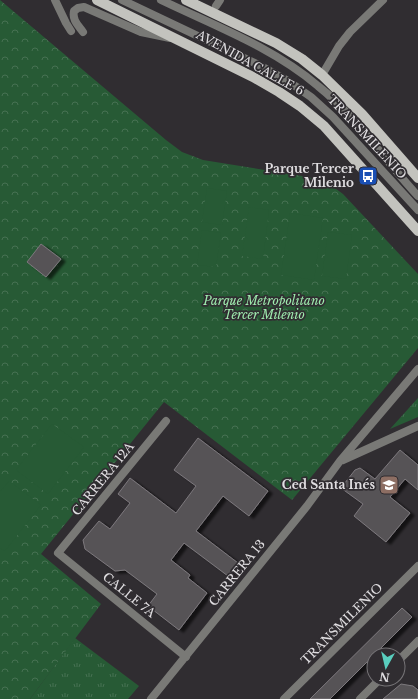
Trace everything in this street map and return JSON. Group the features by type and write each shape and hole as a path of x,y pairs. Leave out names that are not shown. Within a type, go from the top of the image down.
{"main road":[{"name":"AVENIDA CALLE 6","path":"97,0 253,77 280,92 300,106 324,126 418,231"},
{"path":"186,0 276,43 302,59 322,75 362,114 418,178"}],"street":[{"path":"55,0 71,31"},
{"name":"TRANSMILENIO","path":"122,0 259,65 288,81 311,97 333,117 418,210"},
{"name":"TRANSMILENIO","path":"161,0 265,49 295,68 319,86 342,107 418,196"},
{"path":"322,75 339,46 383,0"},
{"path":"84,32 74,20 73,16 74,11 78,8 84,7 140,32 155,36 176,38"},
{"name":"CARRERA 13","path":"151,699 307,506 340,461 418,369"},
{"name":"CARRERA 12A","path":"58,553 166,421"},
{"name":"CARRERA 13","path":"340,461 418,426"},
{"name":"CALLE 7A","path":"58,553 186,657"},
{"name":"TRANSMILENIO","path":"284,699 418,566"},
{"path":"406,653 418,641"},
{"path":"360,699 372,687"}],"green space":[{"name":"Parque Metropolitano Tercer Milenio","path":"0,0 182,152 203,160 308,177 328,183 343,194 418,274 418,348 292,500 164,402 41,554 101,604 30,699 0,699"},
{"path":"207,188 227,191 222,225 202,222"},
{"path":"249,207 269,210 263,259 242,256"},
{"path":"290,213 323,218 314,280 281,275"},
{"path":"202,230 221,233 216,267 197,265"},
{"path":"328,232 352,235 346,279 322,276"},
{"path":"418,398 418,417 390,429"},
{"path":"52,424 84,447 48,494 16,470"},
{"path":"9,481 41,505 5,551 0,548 0,492"},
{"path":"75,638 139,686 128,699 30,699"}],"building":[{"path":"41,244 61,259 46,277 27,262"},
{"path":"198,438 268,491 249,516 223,496 196,531 238,563 228,576 184,543 171,560 190,575 188,578 207,593 179,630 148,606 157,594 125,570 115,571 85,549 83,540 99,521 110,529 130,503 118,494 130,478 176,513 196,486 174,470"},
{"path":"400,450 418,465 418,490 405,479 390,497 410,513 386,542 354,516 363,504 341,488 355,470 360,468 375,479"},
{"path":"402,608 412,617 382,647 366,647 366,663 330,699 310,699"},
{"path":"406,685 413,686 418,690 418,699 383,699 397,687 406,687"}],"place":[{"name":"Parque Tercer Milenio","path":"368,176"},
{"name":"Ced Santa Inés","path":"389,485"}]}
